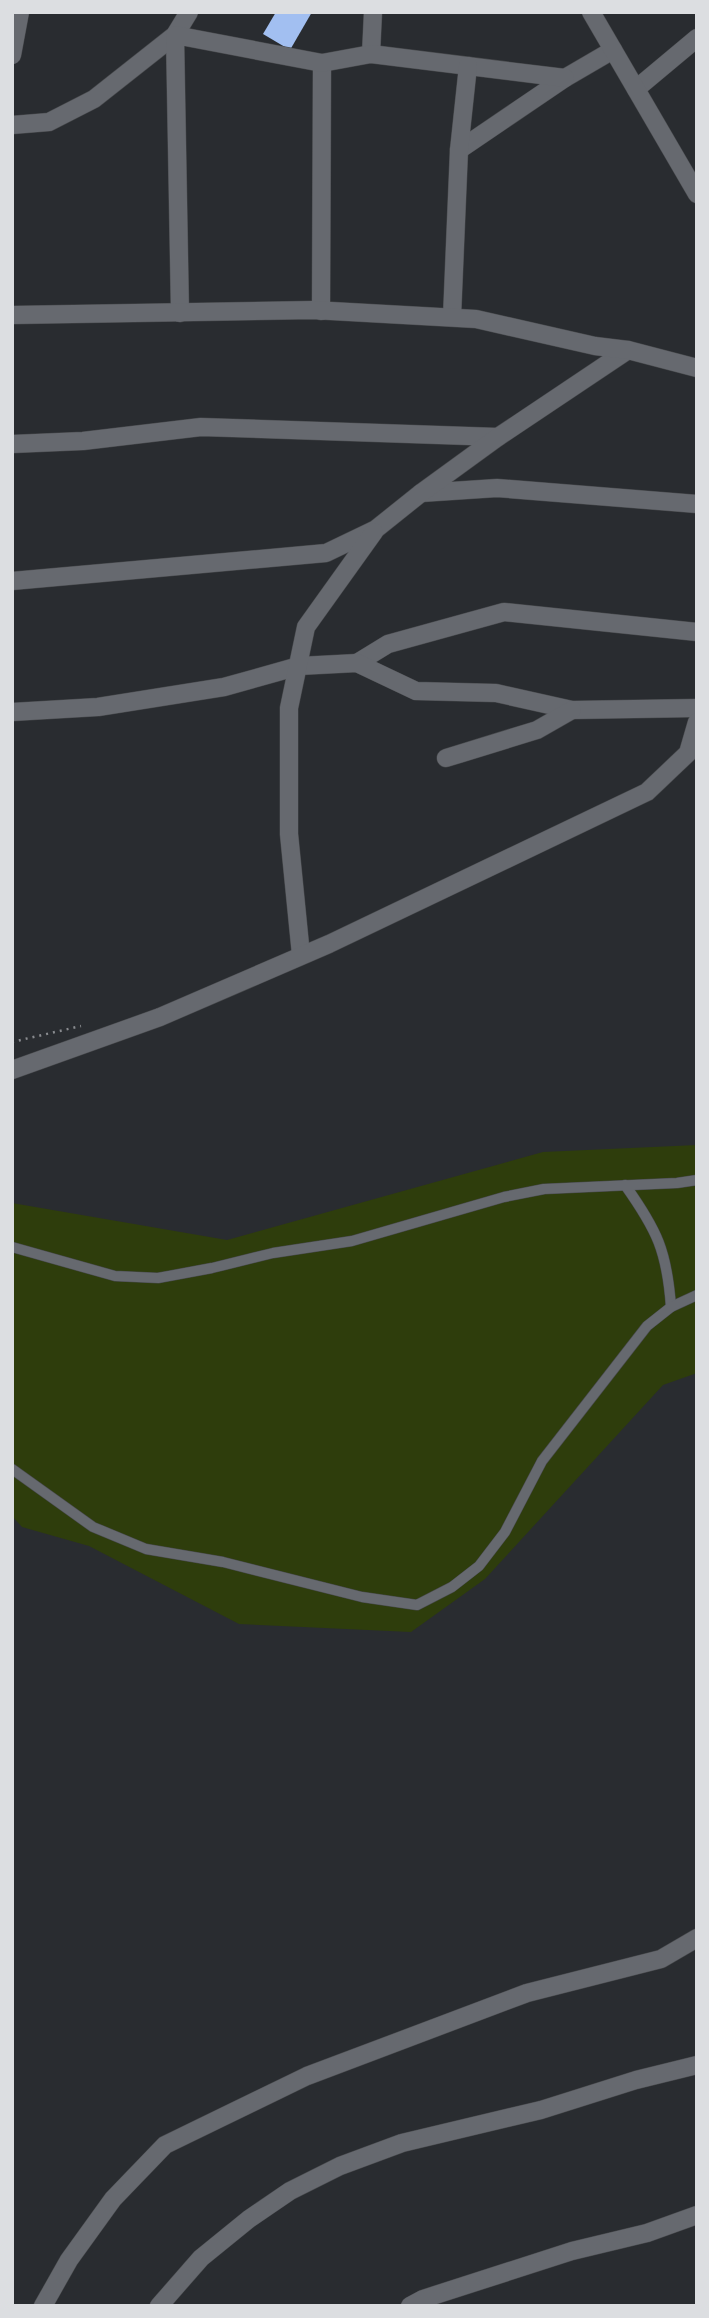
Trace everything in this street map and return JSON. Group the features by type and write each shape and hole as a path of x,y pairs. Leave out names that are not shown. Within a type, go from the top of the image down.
{"street":[{"path":"12,55 20,12"},
{"path":"12,125 49,122 94,99 175,34 189,12"},
{"path":"371,54 373,12"},
{"path":"591,12 697,194"},
{"path":"175,34 322,63 371,54 565,78"},
{"path":"175,34 180,313"},
{"path":"636,89 697,38"},
{"path":"459,150 565,78 613,50"},
{"path":"321,311 322,63"},
{"path":"452,317 459,150 468,66"},
{"path":"12,315 321,311 476,318 595,346 628,350 697,368"},
{"path":"12,581 326,553 376,529 498,437 628,350"},
{"path":"12,444 83,441 201,427 498,437"},
{"path":"421,493 498,488 697,504"},
{"path":"301,956 289,834 289,708 306,627 376,529"},
{"path":"357,663 388,644 504,612 697,632"},
{"path":"12,712 98,707 224,687 299,666 357,663 416,691 496,693 572,710 697,708"},
{"path":"446,758 537,730 572,710"},
{"path":"12,1070 160,1017 301,956 647,792 688,753 697,722"},
{"path":"43,2306 69,2260 113,2199 165,2146 307,2076 527,1993 662,1959 697,1938"},
{"path":"159,2306 201,2258 249,2219 290,2191 340,2166 402,2143 541,2110 636,2080 697,2065"},
{"path":"410,2306 423,2298 572,2251 647,2233 697,2215"}],"lane":[{"path":"12,1247 115,1276 158,1278 273,1253 352,1241 504,1197 544,1189 677,1184 697,1180"},
{"path":"625,1185 645,1213 660,1241 668,1272 671,1307"},
{"path":"12,1469 93,1527 146,1549 222,1562 362,1597 417,1605 452,1587 479,1566 505,1532 542,1461 647,1326 671,1307 697,1295"}],"green space":[{"path":"697,1145 697,1373 663,1385 485,1579 411,1632 239,1624 89,1546 22,1527 12,1516 12,1203 227,1240 543,1152"}],"building":[{"path":"276,12 312,12 290,50 263,34"}]}
